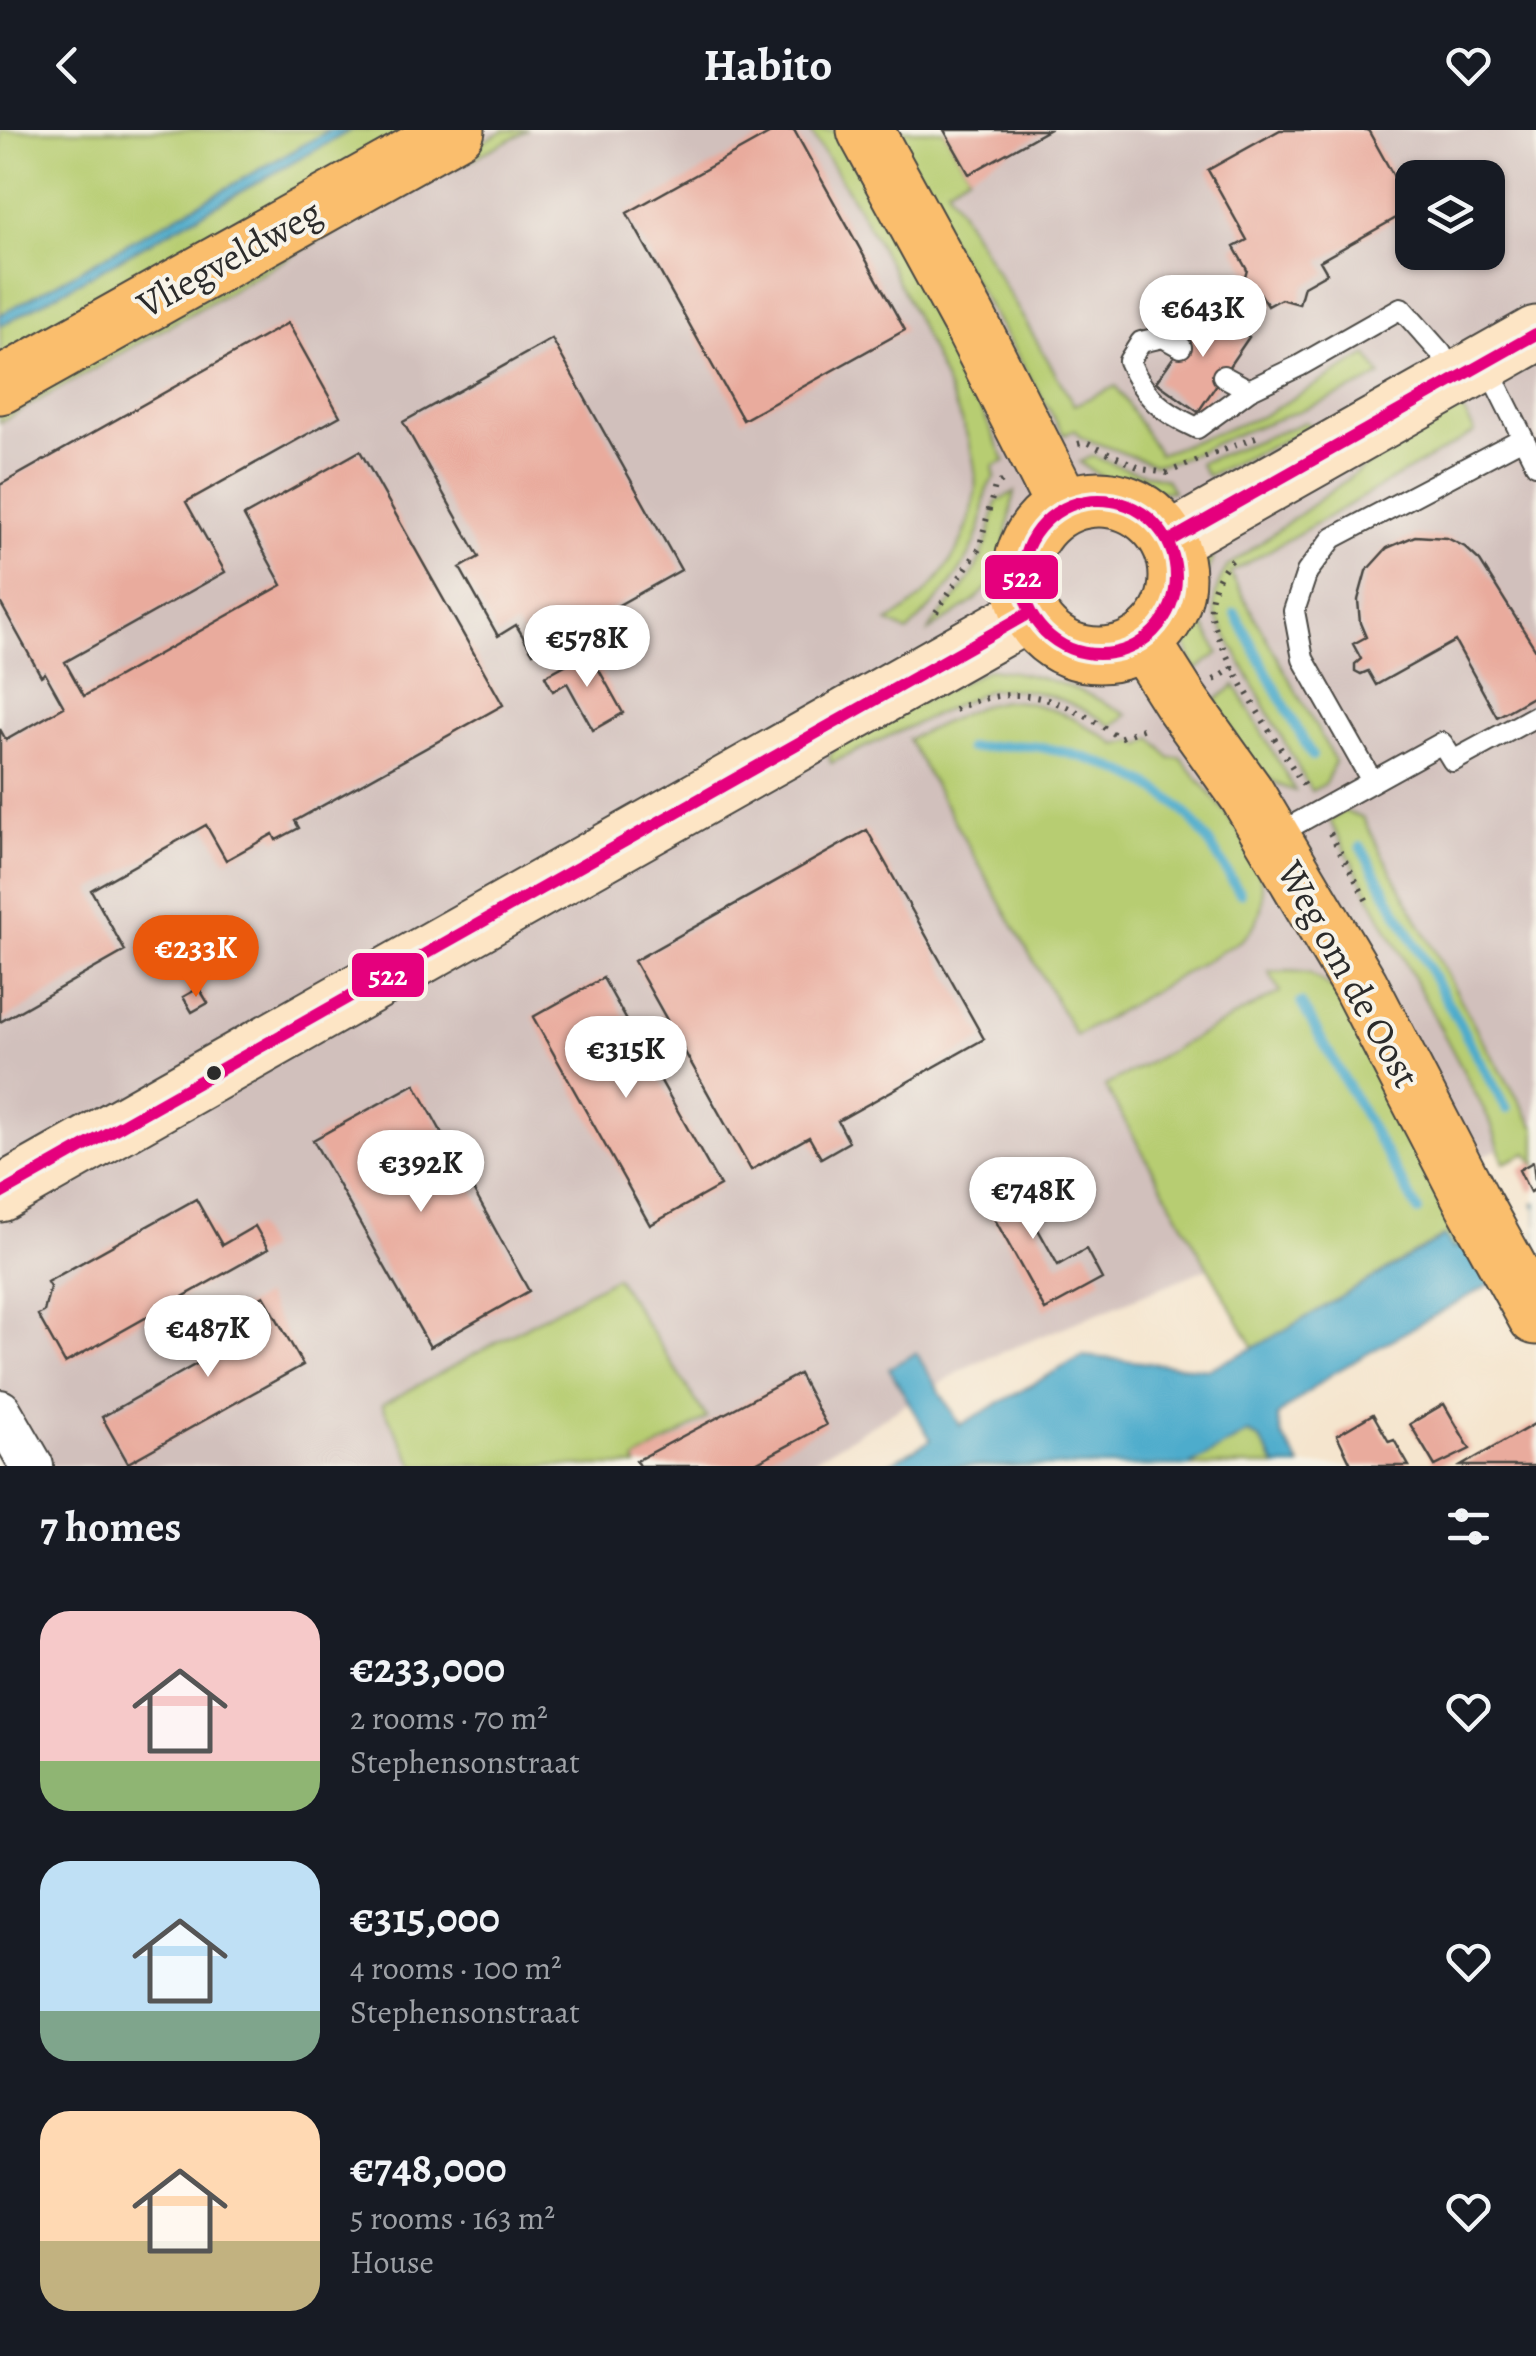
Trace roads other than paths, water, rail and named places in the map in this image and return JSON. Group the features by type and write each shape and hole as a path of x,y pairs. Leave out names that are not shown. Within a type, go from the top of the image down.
{"main road":[{"name":"Vliegveldweg","path":"0,386 457,130"},
{"path":"865,130 968,318 1052,484 1093,499 1123,502 1150,517 1169,541 1177,568 1176,597 1164,623 1143,642 1101,656 1059,645 1029,613 1020,584 1024,553 1039,526 1052,484"},
{"name":"Weg om de Oost","path":"1143,642 1246,793 1360,985 1525,1297"}],"street":[{"path":"1169,541 1536,334"},
{"path":"0,1194 1029,613"},
{"path":"0,1411 32,1466"}],"lane":[{"path":"1180,347 1163,337 1141,342 1130,361 1139,385 1168,414 1197,428 1249,390 1402,308 1441,353 1470,371 1523,438 1536,464"},
{"path":"1223,376 1249,390"},
{"path":"1372,781 1303,659 1294,611 1306,572 1333,538 1523,438"},
{"path":"1272,837 1442,744 1453,761 1536,716"}],"water":[{"path":"330,130 351,130 0,326 0,315"},
{"path":"1536,1203 1536,1246 1490,1284 1330,1375 1277,1416 1282,1436 1301,1466 1276,1466 1259,1438 1248,1433 1189,1466 885,1466 931,1440 889,1368 916,1353 960,1425 1083,1356 1209,1369 1254,1348 1445,1236 1453,1249"}],"waterway":[{"path":"1235,613 1312,756"},
{"path":"969,748 1045,748 1083,757 1142,781 1189,817 1240,893"},
{"path":"1361,847 1507,1109"},
{"path":"1301,1003 1418,1211"}]}
